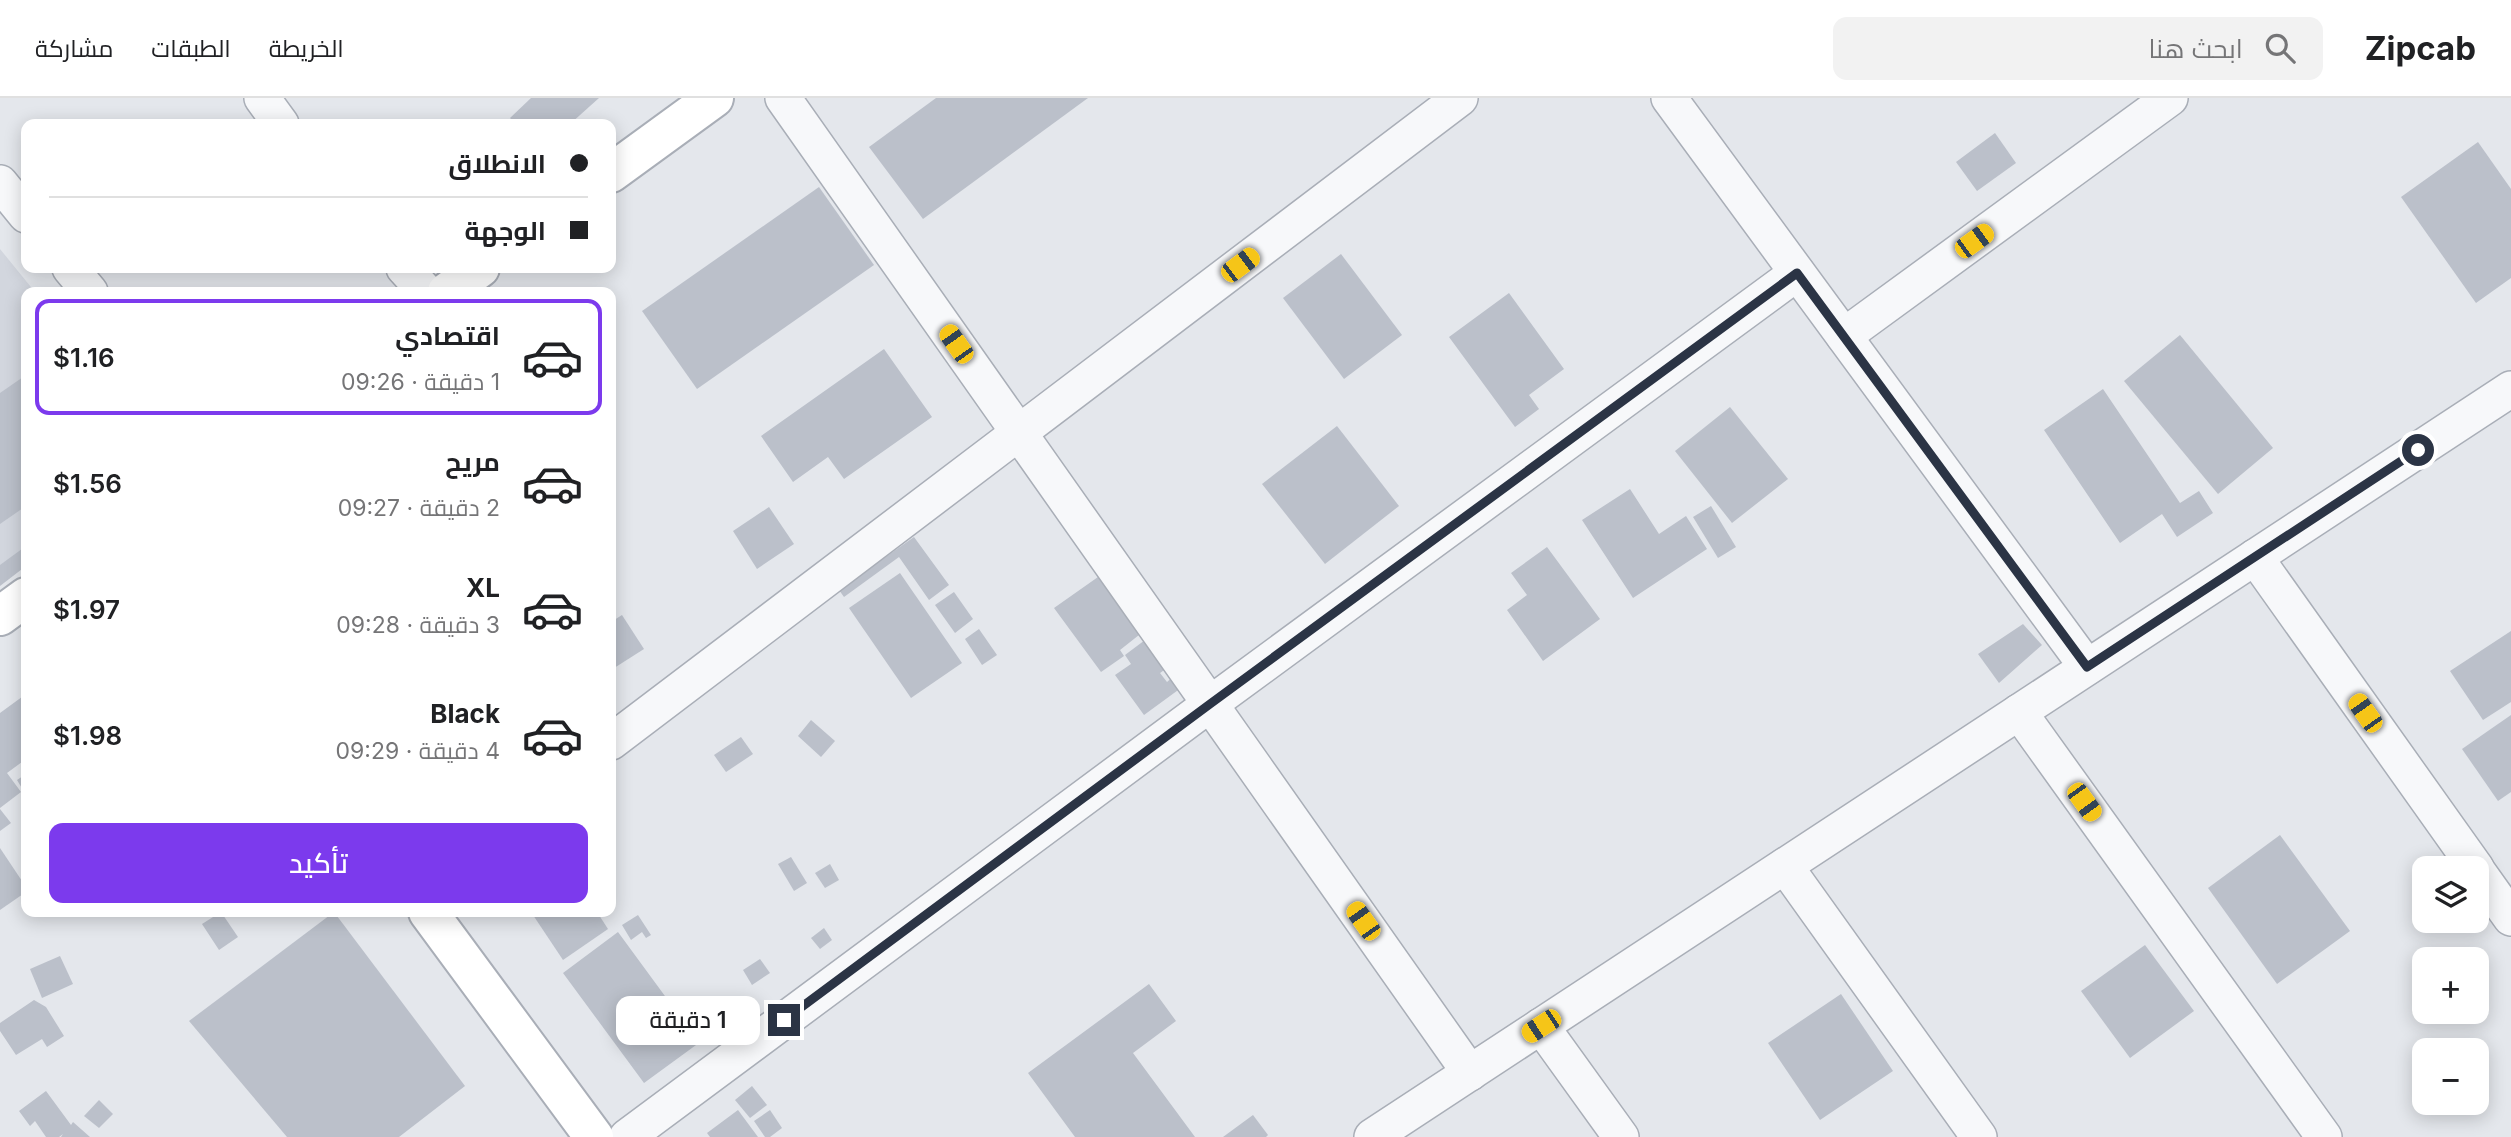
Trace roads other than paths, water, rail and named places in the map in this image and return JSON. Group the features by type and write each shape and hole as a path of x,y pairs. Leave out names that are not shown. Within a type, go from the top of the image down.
{"street":[{"path":"262,98 278,119"},
{"path":"783,98 1469,1073"},
{"path":"616,738 1460,98"},
{"path":"1669,98 2087,667"},
{"path":"1844,336 2170,98"},
{"path":"616,169 706,100"},
{"path":"0,183 21,209"},
{"path":"74,273 86,287"},
{"path":"409,273 421,287"},
{"path":"454,287 473,273"},
{"path":"627,1137 1797,273"},
{"path":"1372,1137 2511,389"},
{"path":"2255,557 2467,856"},
{"path":"0,616 21,601"},
{"path":"2019,712 2324,1137"},
{"path":"1785,866 1979,1137"},
{"path":"2489,887 2511,918"},
{"path":"432,917 594,1137"},
{"path":"1541,1026 1621,1137"}]}
